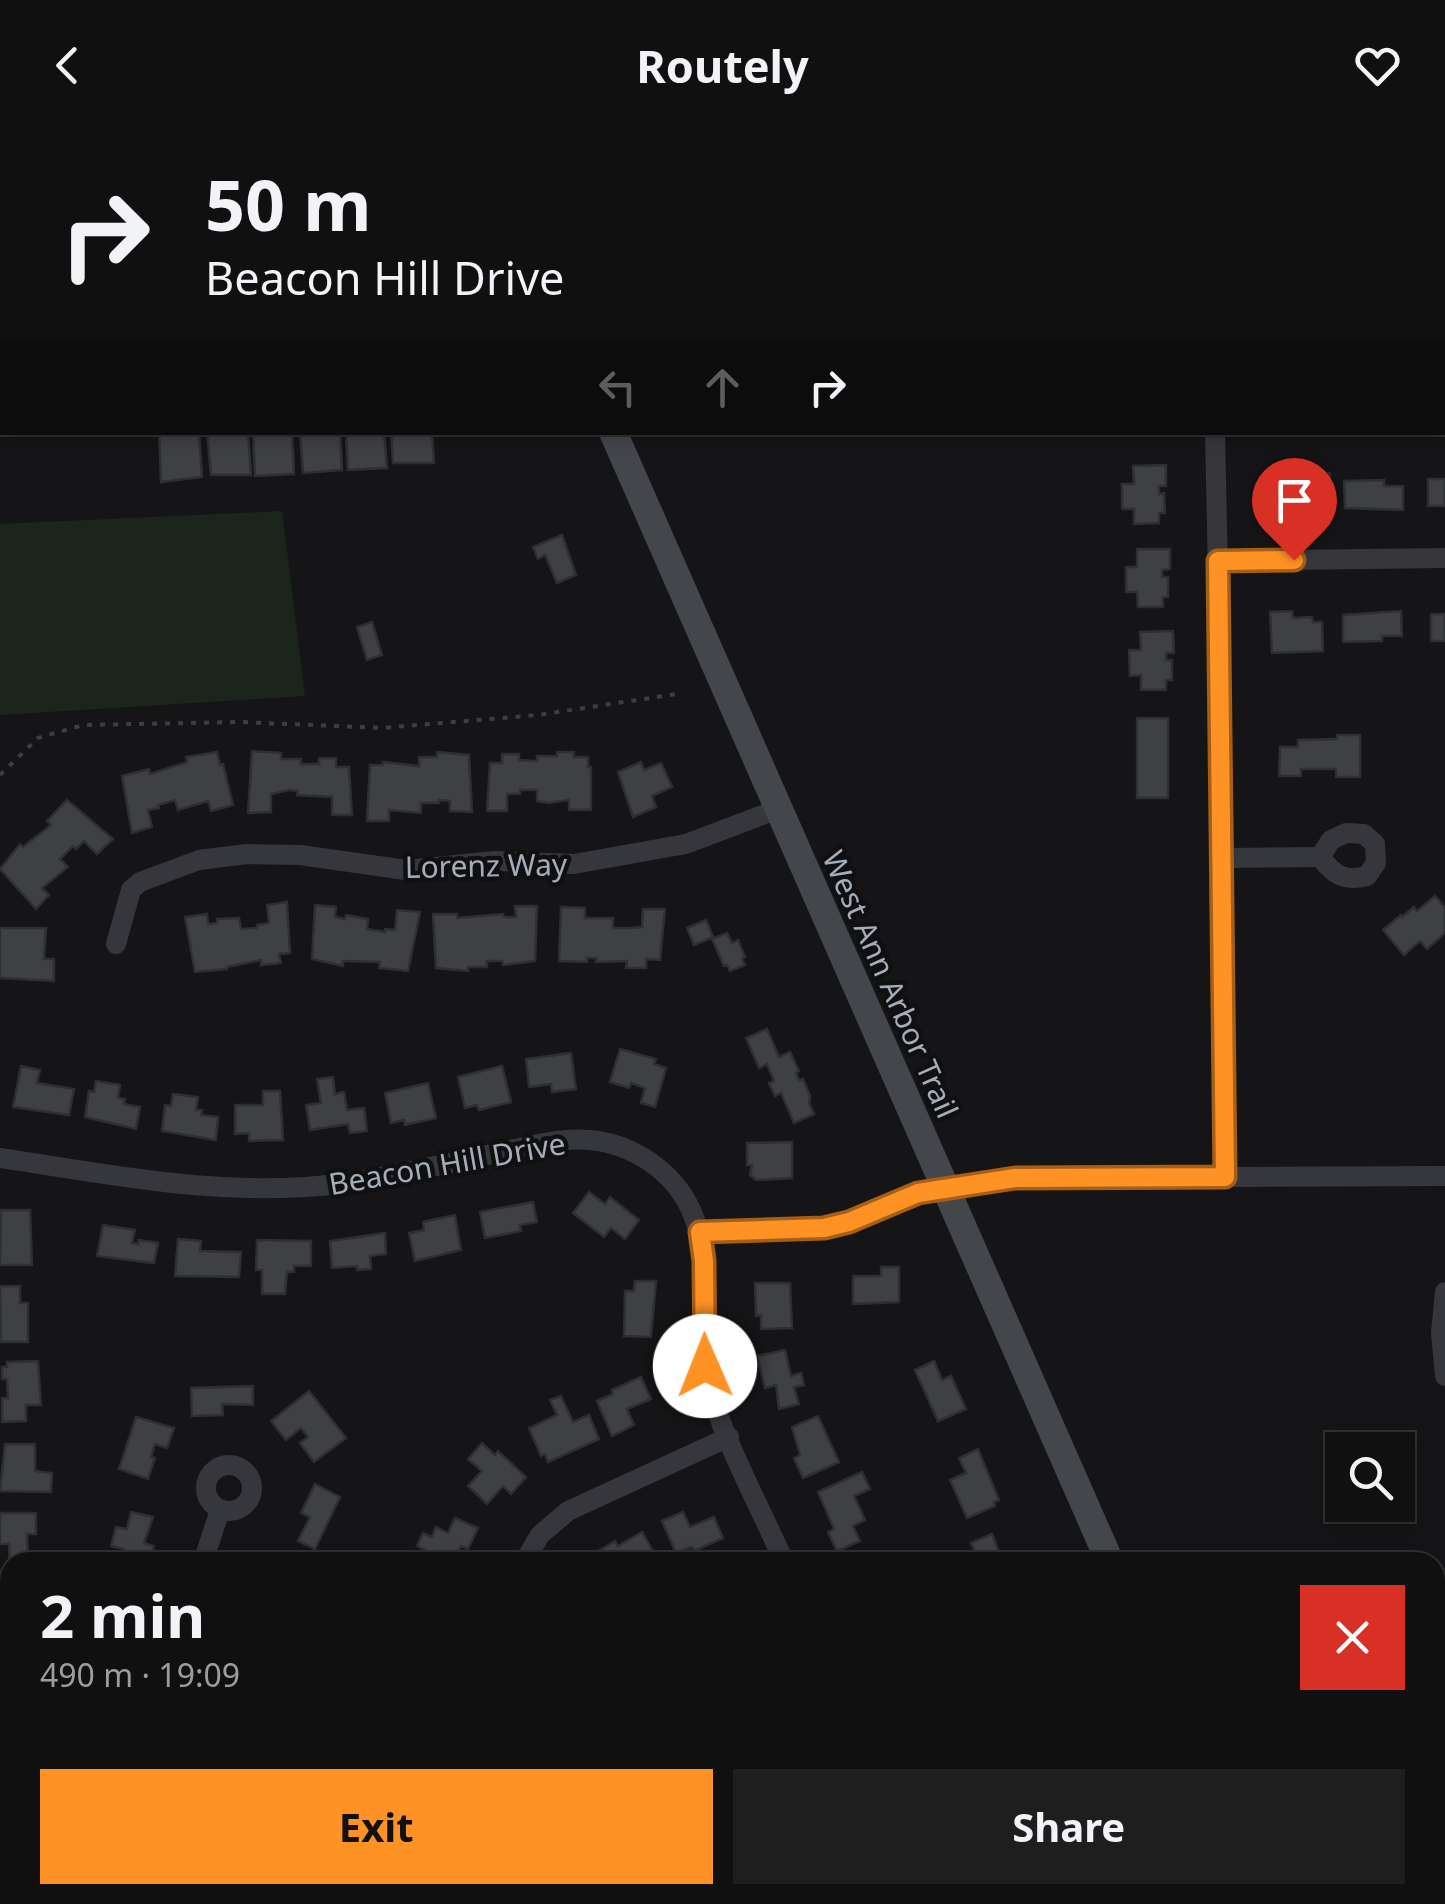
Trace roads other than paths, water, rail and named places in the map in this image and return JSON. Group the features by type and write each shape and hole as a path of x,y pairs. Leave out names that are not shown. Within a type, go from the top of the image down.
{"street":[{"name":"West Ann Arbor Trail","path":"614,435 1106,1552"},
{"path":"1215,435 1224,858 1225,1177"},
{"path":"1218,561 1445,558"},
{"name":"Lorenz Way","path":"116,944 131,890 140,882 199,860 247,854 300,855 406,870 495,861 574,864 686,844 778,809"},
{"path":"1224,858 1320,857"},
{"name":"Beacon Hill Drive","path":"0,1158 172,1184 262,1190 344,1183 555,1141 592,1140 628,1150 660,1169 683,1196 700,1232"},
{"path":"780,1552 712,1397 705,1366 700,1232 824,1228 849,1222 918,1193 1015,1178 1445,1176"},
{"path":"1445,1292 1441,1333 1445,1376"},
{"path":"530,1552 540,1535 568,1511 729,1437"},
{"path":"205,1552 220,1510"}]}
